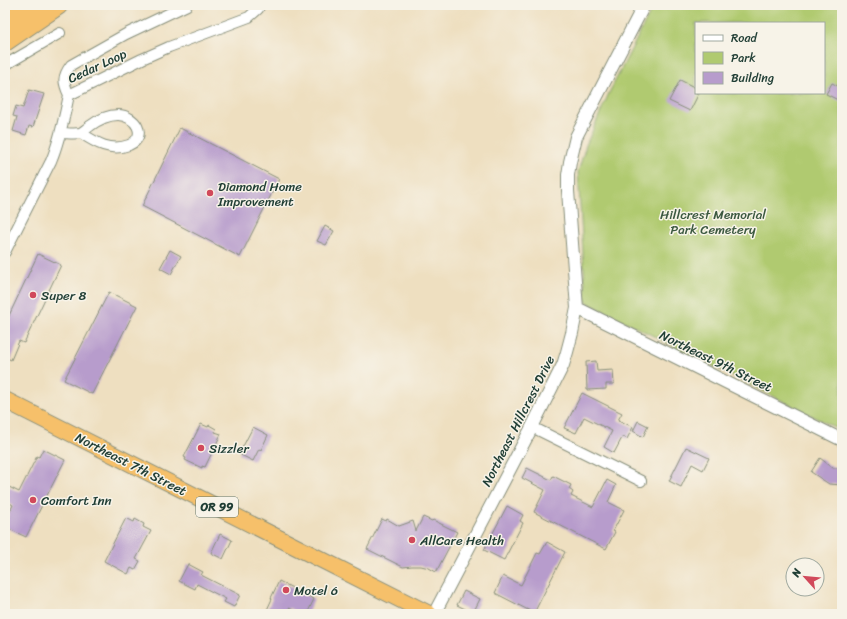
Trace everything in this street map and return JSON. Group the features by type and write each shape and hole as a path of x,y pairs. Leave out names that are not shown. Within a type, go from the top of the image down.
{"highway":[{"path":"5,21 34,5"},
{"path":"5,42 59,5"},
{"name":"Northeast 7th Street","path":"5,400 429,614"}],"street":[{"name":"Cedar Loop","path":"187,5 126,34 71,66 66,72 64,78 69,95 149,56 249,17 258,9 260,5"},
{"name":"Northeast Hillcrest Drive","path":"434,614 563,365 577,308 568,191 570,162 576,137 644,5"},
{"path":"5,66 60,33"},
{"path":"5,252 51,161 61,133 69,95"},
{"path":"61,133 80,133 104,146 114,148 133,143 139,132 138,126 135,122 125,116 118,115 106,117 95,122 80,133"},
{"name":"Northeast 9th Street","path":"577,308 842,440"},
{"path":"532,427 641,481"}],"green space":[{"name":"Hillcrest Memorial Park Cemetery","path":"654,5 842,5 842,431 586,302 578,172 586,145 609,93"}],"building":[{"path":"680,80 695,88 695,94 698,94 690,111 669,101"},
{"path":"832,83 842,88 842,102 826,94"},
{"path":"29,90 44,94 33,127 29,126 26,135 13,131 17,117 13,116 16,106 23,108"},
{"name":"Diamond Home Improvement","path":"180,128 279,179 240,257 142,206"},
{"path":"325,226 334,231 326,245 317,241"},
{"path":"170,250 181,256 171,274 160,268"},
{"name":"Super 8","path":"38,254 61,265 24,343 19,341 11,360 5,357 5,324"},
{"path":"109,292 137,306 92,394 64,380"},
{"path":"596,361 597,371 613,370 614,384 606,384 606,389 587,390 586,362"},
{"path":"582,393 622,413 618,420 633,427 627,439 623,436 614,453 604,447 612,431 584,417 576,433 564,428"},
{"path":"638,421 648,426 643,437 633,431"},
{"name":"Sizzler","path":"201,424 208,427 209,425 216,429 215,432 221,434 205,467 202,466 202,468 185,460 186,458 184,457"},
{"path":"253,427 268,435 261,450 259,449 253,461 239,454"},
{"path":"686,447 709,458 703,470 692,464 681,487 669,481"},
{"path":"43,449 65,460 26,537 5,527 5,521 13,505 5,500 5,485 19,492 37,456 39,457"},
{"path":"820,458 833,468 842,468 842,485 829,484 811,472"},
{"path":"527,468 551,480 553,476 571,485 569,489 573,492 571,496 593,507 607,480 616,485 608,502 624,510 606,549 534,512 545,490 522,478"},
{"path":"507,506 523,515 520,521 523,523 504,560 484,550"},
{"name":"AllCare Health","path":"423,517 432,521 433,520 457,532 436,572 421,566 403,567 367,549 382,519 386,521 387,519 399,526 413,521 416,531"},
{"path":"126,518 134,522 135,519 144,524 143,527 151,531 136,559 140,561 135,570 131,568 128,574 104,561"},
{"path":"220,534 232,540 223,559 211,553"},
{"path":"547,542 565,552 534,613 495,593 503,576 521,585 537,553 540,554"},
{"path":"188,564 203,572 201,575 240,595 234,607 224,602 226,599 197,584 195,589 179,581"},
{"name":"Motel 6","path":"279,581 314,599 307,614 301,614 289,608 286,614 265,614"},
{"path":"464,591 480,599 473,613 457,605"}],"place":[{"name":"Diamond Home Improvement","path":"210,193"},
{"name":"Super 8","path":"33,295"},
{"name":"Sizzler","path":"201,448"},
{"name":"Comfort Inn","path":"33,500"},
{"name":"AllCare Health","path":"412,540"},
{"name":"Motel 6","path":"286,590"}]}
